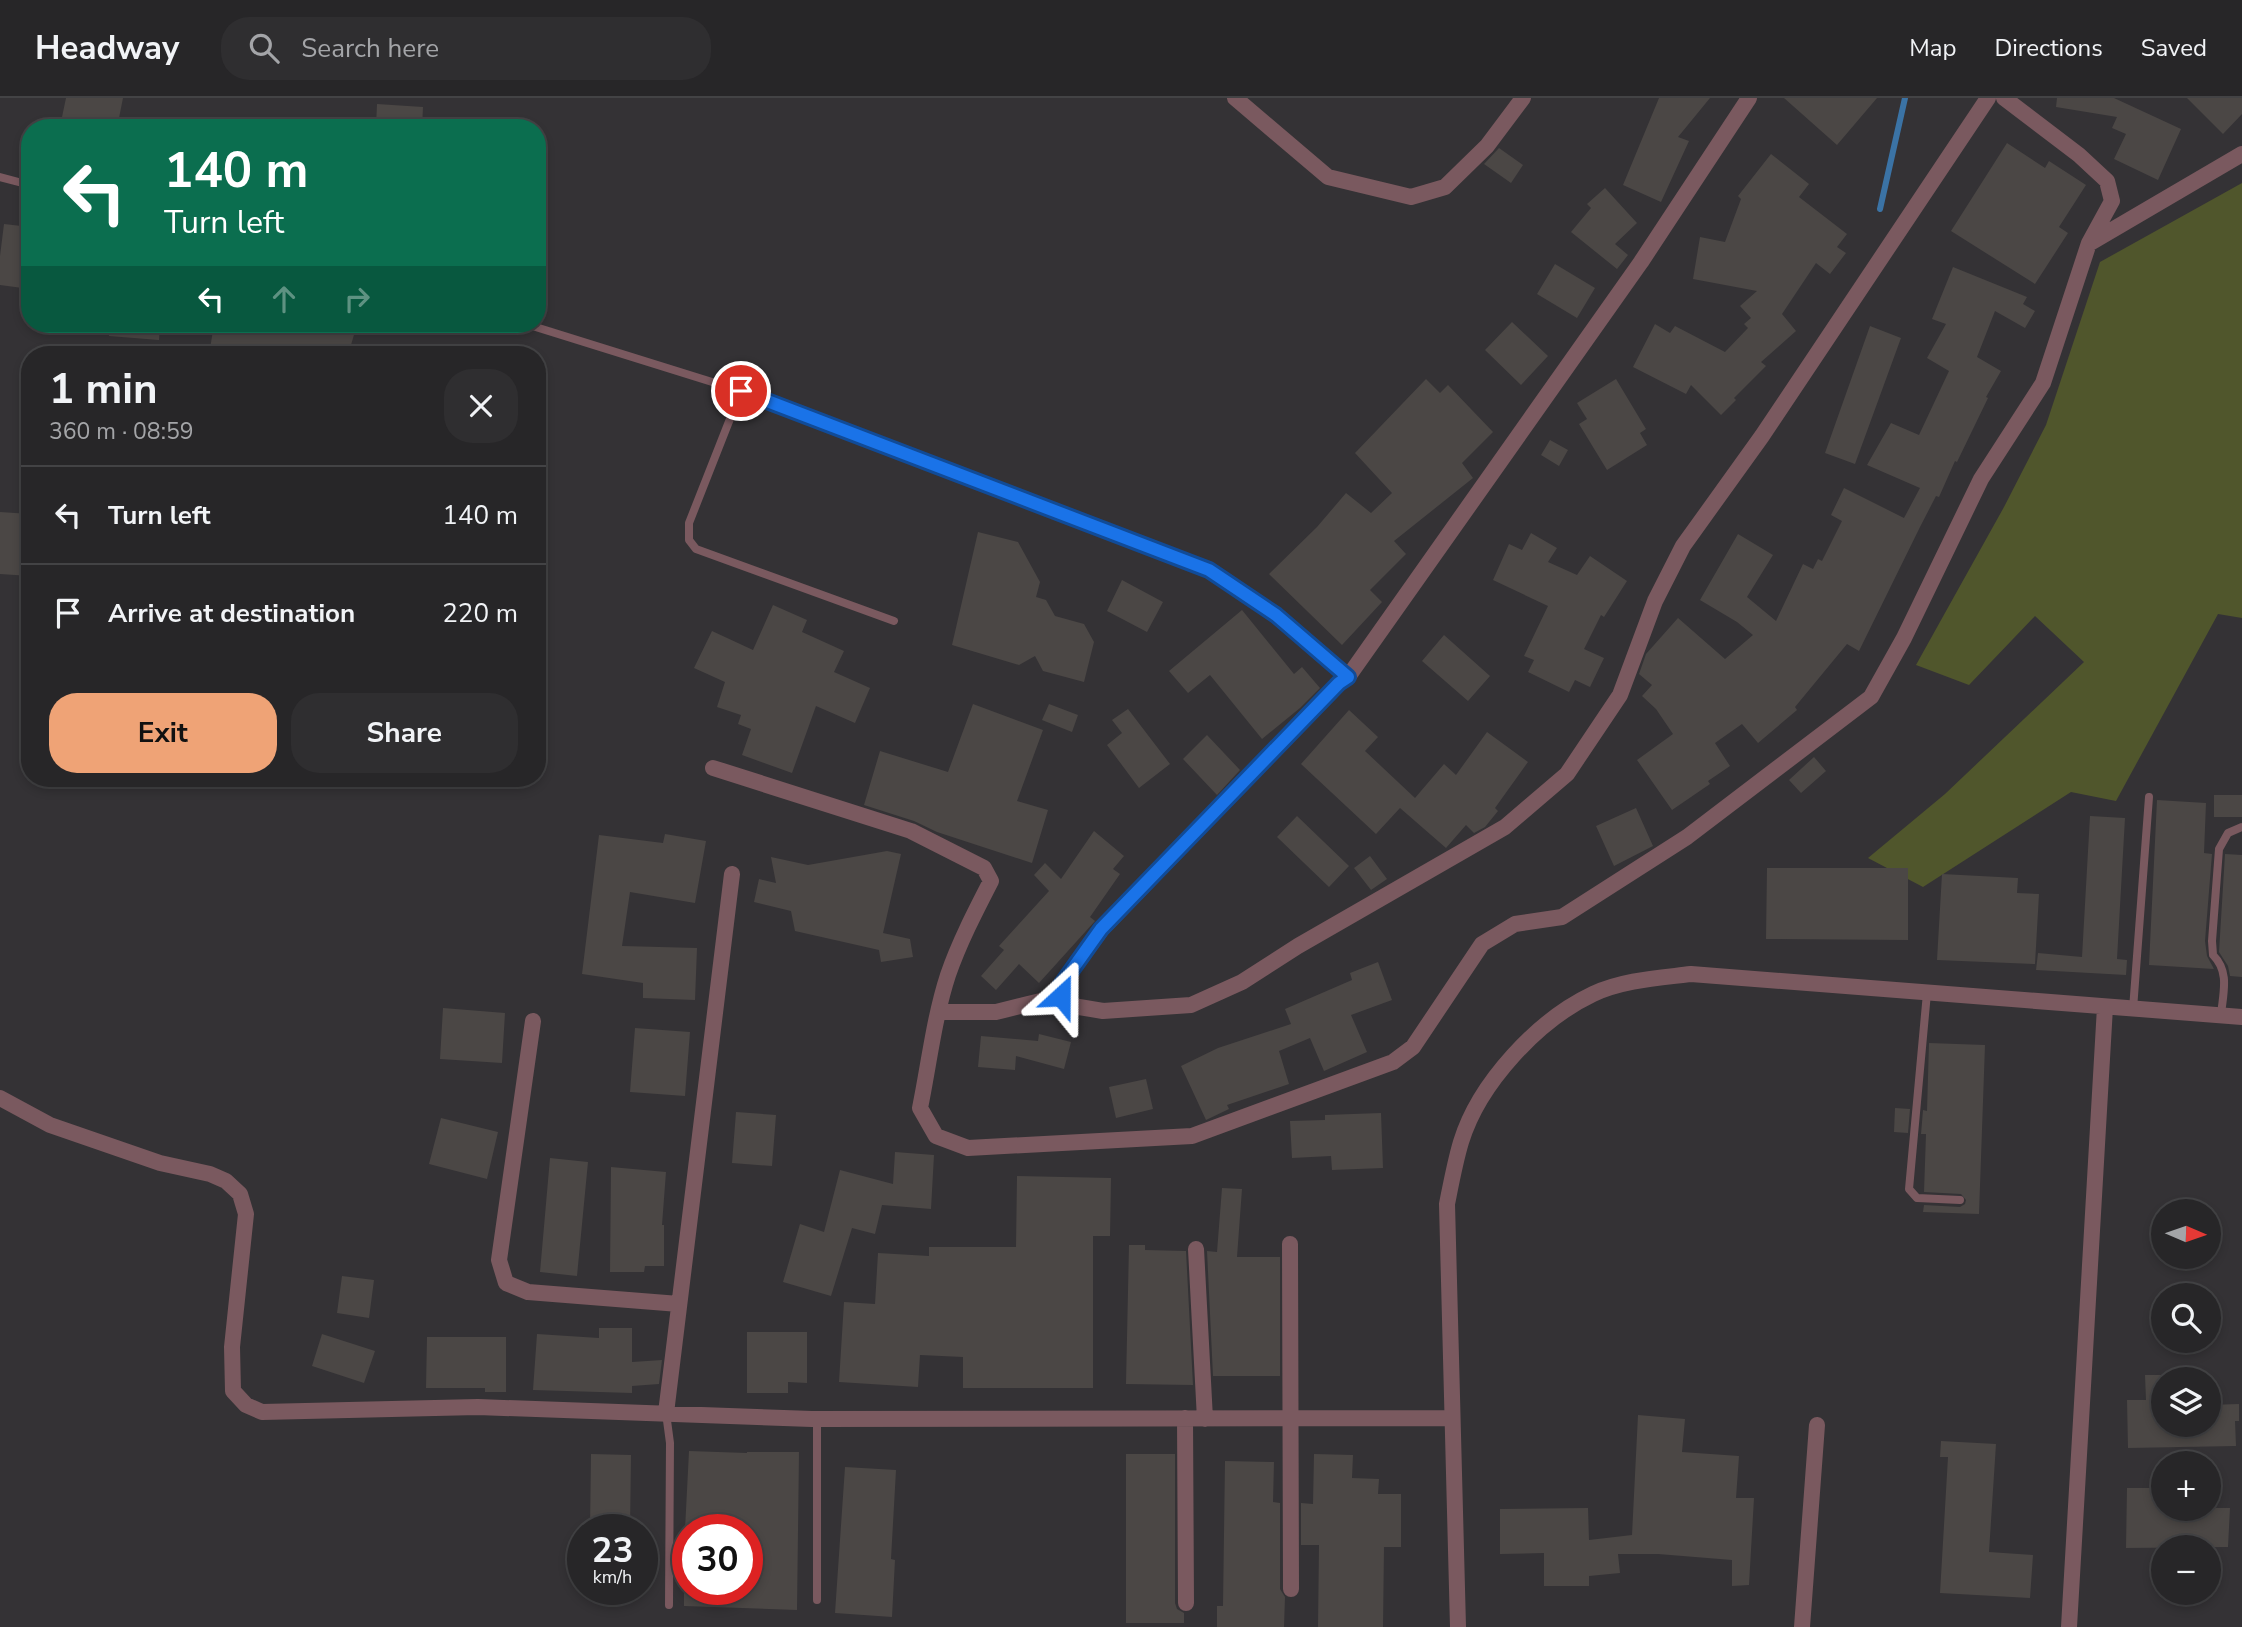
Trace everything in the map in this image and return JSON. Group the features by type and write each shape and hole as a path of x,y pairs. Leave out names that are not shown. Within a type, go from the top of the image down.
{"street":[{"path":"1235,98 1328,177 1411,197 1445,187 1487,146 1523,98"},
{"path":"1749,98 1641,262 1348,677 1339,683 1101,929 1059,988 1061,996 1073,1006 1103,1011 1191,1005 1242,982 1298,946 1505,827 1567,774 1620,695 1655,601 1683,546 1762,436 1988,98"},
{"path":"713,768 911,831 984,868 991,881 948,975 920,1108 936,1136 968,1149 1192,1136 1392,1062 1413,1047 1482,944 1515,924 1562,917 1687,837 1871,697 1905,638 1981,479 2043,383 2089,243 2112,201 2107,181 2079,155 2004,98"},
{"path":"2089,243 2242,154"},
{"path":"666,1413 732,874"},
{"path":"1458,1627 1447,1204 1462,1140 1483,1096 1515,1054 1548,1020 1594,994 1640,981 1692,974 2242,1017"},
{"path":"939,1012 996,1012 1061,996"},
{"path":"2069,1627 2105,1007"},
{"path":"533,1021 499,1260 506,1283 528,1292 679,1304"},
{"path":"0,1098 62,1129 160,1164 210,1174 226,1181 240,1194 246,1214 232,1347 233,1391 246,1405 262,1412 478,1407 817,1419 1452,1418"},
{"path":"1290,1244 1291,1588"},
{"path":"1196,1249 1205,1419"},
{"path":"1185,1418 1186,1602"},
{"path":"1802,1627 1817,1424"}],"lane":[{"path":"0,177 21,183"},
{"path":"546,330 741,391 1209,570 1276,615 1348,677"},
{"path":"741,391 689,523 689,540 696,549 894,621"},
{"path":"2133,1009 2148,797"},
{"path":"2221,1015 2224,975 2221,964 2213,955 2212,941 2219,849 2228,832 2242,827"},
{"path":"1927,993 1909,1189 1917,1198 1960,1200"},
{"path":"666,1413 670,1443 669,1605"},
{"path":"817,1419 817,1600"}],"green space":[{"path":"2242,183 2242,618 2218,614 2116,801 2071,792 1923,887 1868,858 1945,794 2084,662 2035,616 1969,685 1916,665 2004,507 2046,425 2100,262"}],"building":[{"path":"66,98 123,98 119,119 62,117"},
{"path":"1659,98 1710,98 1678,137 1689,141 1661,202 1623,185"},
{"path":"1784,98 1877,98 1837,145"},
{"path":"2057,98 2114,98 2181,129 2158,180 2114,159 2126,134 2112,128 2117,117 2056,107"},
{"path":"2187,98 2242,98 2242,114 2223,134"},
{"path":"377,104 423,107 422,119 376,119"},
{"path":"2007,143 2045,168 2049,161 2086,185 2059,227 2068,233 2035,284 1951,231"},
{"path":"1499,148 1523,165 1511,183 1484,164"},
{"path":"1771,154 1809,184 1799,197 1847,234 1837,247 1846,253 1830,274 1816,263 1782,314 1796,331 1761,362 1766,366 1721,415 1691,385 1686,394 1633,367 1655,324 1670,333 1675,326 1725,352 1748,328 1744,324 1751,318 1740,306 1757,291 1693,279 1700,237 1725,242 1741,199 1738,196"},
{"path":"1605,188 1637,223 1615,244 1628,255 1617,269 1571,232 1591,208 1587,204"},
{"path":"4,224 21,226 21,288 0,285"},
{"path":"1555,264 1595,288 1577,318 1537,294"},
{"path":"1953,267 2027,297 2023,304 2035,311 2025,328 1995,311 1977,357 2001,371 1939,497 1936,496 1859,651 1847,644 1795,707 1797,710 1758,743 1742,724 1715,743 1730,766 1708,781 1710,784 1672,810 1637,760 1673,734 1656,709 1642,696 1652,685 1639,674 1646,654 1678,618 1725,659 1753,635 1700,600 1738,534 1773,555 1747,597 1776,621 1803,564 1813,569 1818,559 1822,561 1842,521 1831,515 1844,488 1904,518 1920,488 1867,465 1891,423 1919,435 1949,371 1927,358 1946,324 1932,319"},
{"path":"1512,322 1548,356 1521,385 1485,350"},
{"path":"1870,326 1901,338 1855,464 1825,453"},
{"path":"109,333 159,333 159,340 109,336"},
{"path":"213,333 355,333 351,346 210,346"},
{"path":"1426,379 1440,393 1448,385 1493,432 1462,463 1473,478 1394,541 1406,554 1370,590 1382,602 1342,645 1269,574 1317,527 1346,493 1371,513 1392,493 1355,453"},
{"path":"1616,379 1646,429 1640,433 1647,445 1607,470 1579,424 1587,419 1577,403"},
{"path":"1550,440 1568,450 1559,466 1541,455"},
{"path":"0,512 21,513 21,575 0,574"},
{"path":"978,532 1018,542 1040,582 1036,597 1046,600 1055,616 1084,624 1094,642 1084,682 1043,671 1035,656 1019,665 952,645"},
{"path":"1531,533 1557,548 1548,562 1577,575 1590,556 1627,581 1604,617 1601,615 1584,649 1604,658 1590,687 1575,680 1569,692 1528,672 1534,660 1524,656 1548,606 1493,580 1509,544 1522,550"},
{"path":"1122,580 1163,602 1147,632 1107,611"},
{"path":"773,605 807,620 802,632 844,651 834,672 870,688 855,723 816,706 792,773 742,755 751,729 738,724 741,715 717,707 725,682 694,668 712,631 753,650"},
{"path":"1242,610 1294,674 1302,667 1320,688 1262,739 1210,675 1188,693 1169,671"},
{"path":"1444,635 1490,676 1468,701 1422,661"},
{"path":"973,704 1043,730 1017,801 1048,810 1032,863 864,805 880,751 948,772"},
{"path":"1049,704 1078,715 1072,732 1042,720"},
{"path":"1128,709 1170,764 1139,788 1107,745 1122,733 1112,720"},
{"path":"1349,710 1378,737 1365,751 1415,798 1444,764 1456,775 1487,732 1528,762 1495,808 1498,811 1485,827 1474,833 1466,825 1446,848 1400,808 1376,834 1301,764"},
{"path":"1207,735 1240,770 1217,795 1183,759"},
{"path":"1814,757 1826,771 1801,793 1789,780"},
{"path":"2214,795 2242,795 2242,817 2214,817"},
{"path":"2157,800 2206,803 2204,853 2212,854 2205,941 2207,956 2214,969 2149,965"},
{"path":"1636,808 1653,846 1614,866 1596,826"},
{"path":"1297,816 1349,866 1329,887 1277,837"},
{"path":"2090,816 2125,818 2117,959 2127,960 2126,975 2036,970 2038,953 2082,957"},
{"path":"1094,831 1124,856 1113,869 1120,874 1090,917 1095,921 1039,983 1019,964 996,990 981,976 1004,950 999,946 1049,891 1034,875 1045,863 1061,879"},
{"path":"665,834 706,841 695,903 630,892 622,946 697,948 695,1000 643,998 643,983 582,974 599,835 663,843"},
{"path":"887,851 901,854 883,933 910,939 913,957 881,962 879,950 795,931 791,911 754,902 759,879 776,883 771,857 808,865"},
{"path":"2225,854 2242,855 2242,977 2230,976 2228,966 2219,952"},
{"path":"1370,856 1387,879 1371,890 1354,868"},
{"path":"1767,868 1908,868 1908,940 1766,939"},
{"path":"1942,874 2018,878 2017,893 2039,894 2035,964 1937,960"},
{"path":"1378,962 1392,1000 1351,1015 1367,1052 1324,1071 1310,1038 1279,1051 1289,1084 1227,1105 1229,1109 1206,1120 1181,1066 1218,1048 1291,1024 1285,1009 1352,980 1350,973"},
{"path":"443,1008 505,1013 502,1063 440,1059"},
{"path":"635,1028 690,1032 685,1096 630,1092"},
{"path":"1039,1034 1071,1042 1064,1069 1016,1056 1015,1070 978,1067 981,1036 1038,1041"},
{"path":"1929,1043 1985,1045 1979,1214 1923,1212 1924,1205 1960,1207 1966,1200 1961,1194 1924,1192 1926,1134 1921,1134 1923,1110 1927,1111"},
{"path":"1146,1079 1153,1109 1116,1118 1109,1087"},
{"path":"1895,1108 1910,1109 1908,1133 1894,1132"},
{"path":"736,1112 776,1115 772,1166 732,1163"},
{"path":"1381,1113 1383,1168 1332,1170 1331,1156 1292,1158 1290,1121 1325,1120 1325,1115"},
{"path":"441,1118 498,1132 487,1179 429,1164"},
{"path":"895,1152 934,1155 931,1209 882,1205 875,1234 852,1228 831,1296 783,1282 800,1224 824,1232 840,1170 893,1184"},
{"path":"550,1158 588,1162 577,1276 540,1272"},
{"path":"611,1167 666,1172 662,1225 664,1266 645,1266 644,1272 610,1272"},
{"path":"1017,1176 1111,1178 1110,1236 1093,1236 1093,1388 963,1388 963,1357 920,1355 918,1387 839,1382 844,1302 875,1304 878,1253 929,1256 929,1247 1016,1247"},
{"path":"1222,1188 1242,1189 1237,1257 1280,1257 1280,1376 1213,1376 1207,1251 1217,1252"},
{"path":"1129,1245 1145,1245 1145,1250 1186,1251 1193,1385 1126,1384"},
{"path":"342,1276 374,1280 369,1318 337,1313"},
{"path":"599,1328 632,1328 632,1362 662,1360 659,1384 632,1386 632,1393 533,1390 537,1334 599,1338"},
{"path":"747,1332 807,1332 807,1383 788,1382 788,1393 747,1393"},
{"path":"322,1334 375,1351 364,1383 312,1366"},
{"path":"427,1337 506,1337 506,1392 485,1392 485,1388 426,1388"},
{"path":"2145,1375 2151,1375 2151,1437 2221,1437 2221,1405 2239,1404 2239,1421 2235,1421 2236,1446 2128,1448 2127,1400 2146,1400"},
{"path":"1638,1415 1685,1419 1682,1452 1739,1456 1736,1498 1754,1498 1749,1585 1732,1586 1732,1560 1658,1554 1618,1554 1620,1573 1589,1576 1589,1586 1544,1586 1544,1553 1500,1554 1500,1509 1588,1508 1589,1540 1632,1535"},
{"path":"1941,1441 1996,1444 1989,1552 2033,1555 2030,1598 1940,1593 1948,1457 1940,1457"},
{"path":"689,1451 799,1452 797,1610 684,1606 763,1605 763,1514 686,1514"},
{"path":"591,1454 631,1455 630,1514 590,1514"},
{"path":"1126,1454 1175,1454 1175,1603 1177,1609 1184,1613 1184,1623 1126,1623"},
{"path":"1314,1454 1353,1455 1352,1478 1379,1479 1378,1494 1401,1494 1401,1547 1384,1547 1383,1627 1318,1627 1319,1545 1301,1545 1301,1503 1313,1504"},
{"path":"1225,1461 1274,1462 1273,1502 1280,1503 1280,1589 1285,1597 1284,1627 1217,1627 1217,1606 1223,1606"},
{"path":"845,1467 896,1470 891,1559 895,1560 892,1617 835,1613"},
{"path":"2127,1488 2151,1488 2151,1521 2221,1521 2221,1508 2230,1508 2228,1547 2221,1547 2221,1535 2151,1535 2151,1548 2126,1548"}],"waterway":[{"path":"1880,209 1905,98"}],"route":[{"path":"741,391 1209,570 1276,615 1348,677 1339,683 1101,929 1059,988 1061,996"}]}
